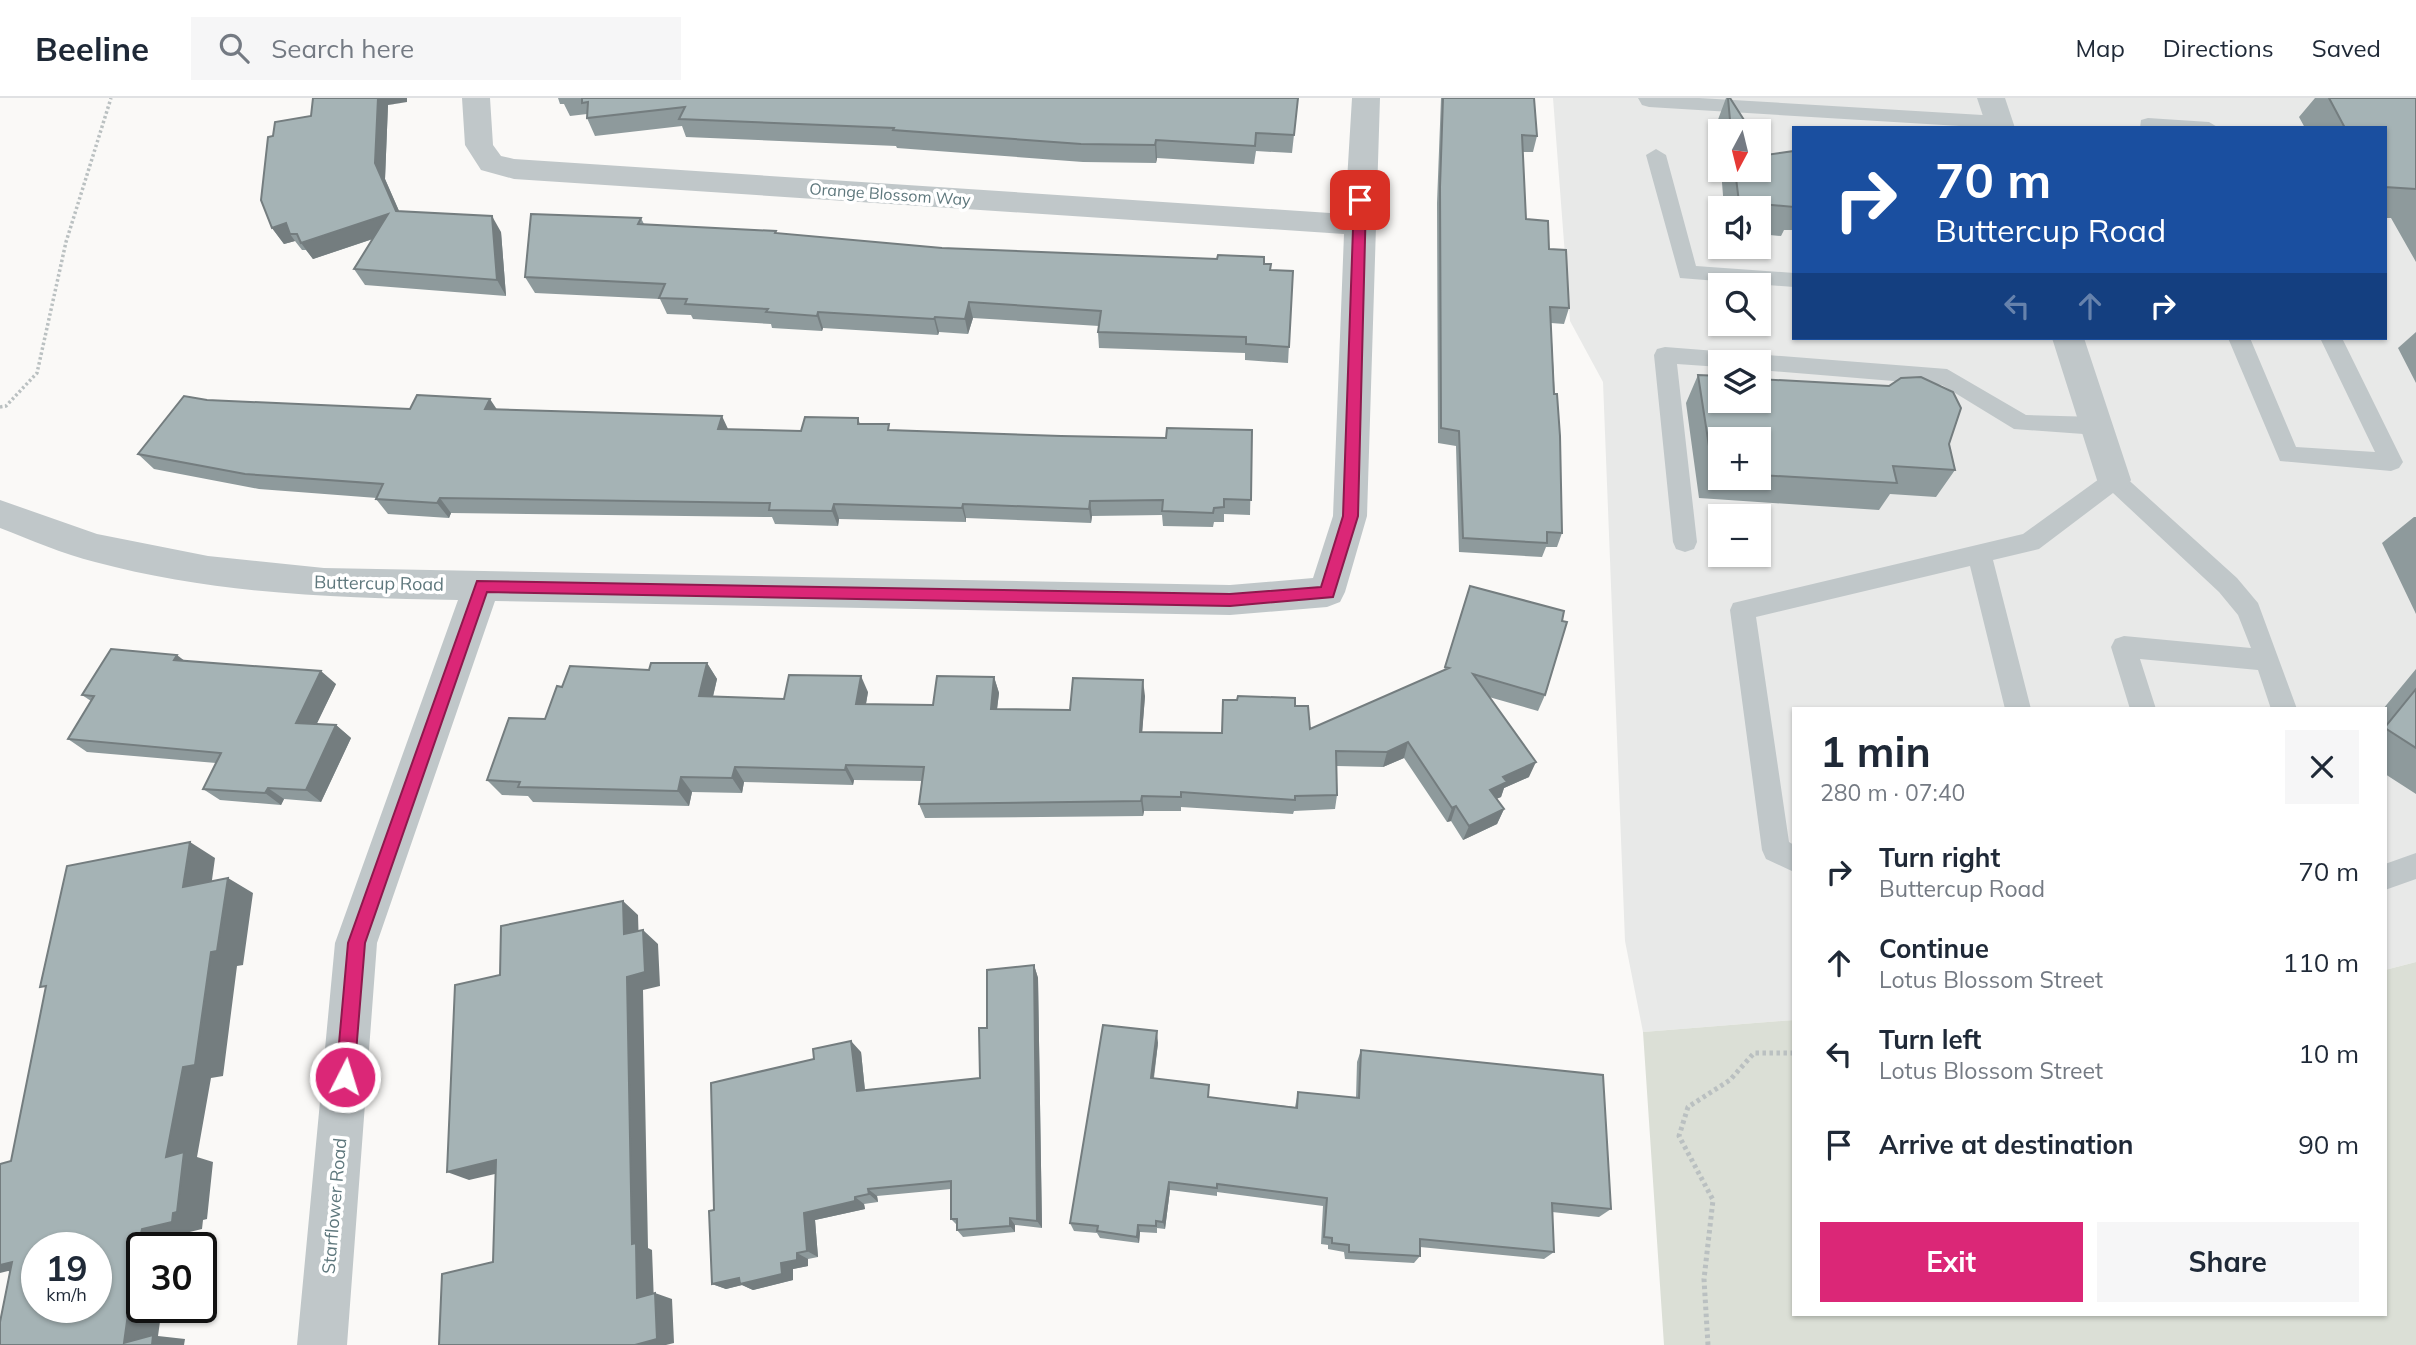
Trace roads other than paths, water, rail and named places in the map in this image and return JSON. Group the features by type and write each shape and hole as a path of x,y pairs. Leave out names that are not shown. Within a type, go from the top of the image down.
{"street":[{"name":"Orange Blossom Way","path":"476,98 478,145 491,163 514,169 1359,225"},
{"path":"1359,225 1366,98"},
{"name":"Buttercup Road","path":"0,514 95,548 208,571 324,583 1230,600 1327,592 1350,516 1359,225"},
{"path":"2069,340 2114,480"},
{"name":"Starflower Road","path":"322,1345 356,943 482,585"}],"lane":[{"path":"1648,98 1870,106 1997,116"},
{"path":"2149,126 2148,124 2178,126"},
{"path":"1656,155 1687,273 1792,281"},
{"path":"2240,340 2288,454 2391,462 2332,340"},
{"path":"1685,542 1665,355 1708,358"},
{"path":"1771,363 1947,377 2022,423 2097,426"},
{"path":"1792,858 1776,850 1742,610 2031,542 2114,480 2228,584 2249,610 2283,707"},
{"path":"1979,554 2017,707"},
{"path":"2142,707 2124,648 2268,660"},
{"path":"2387,876 2416,866"}]}
